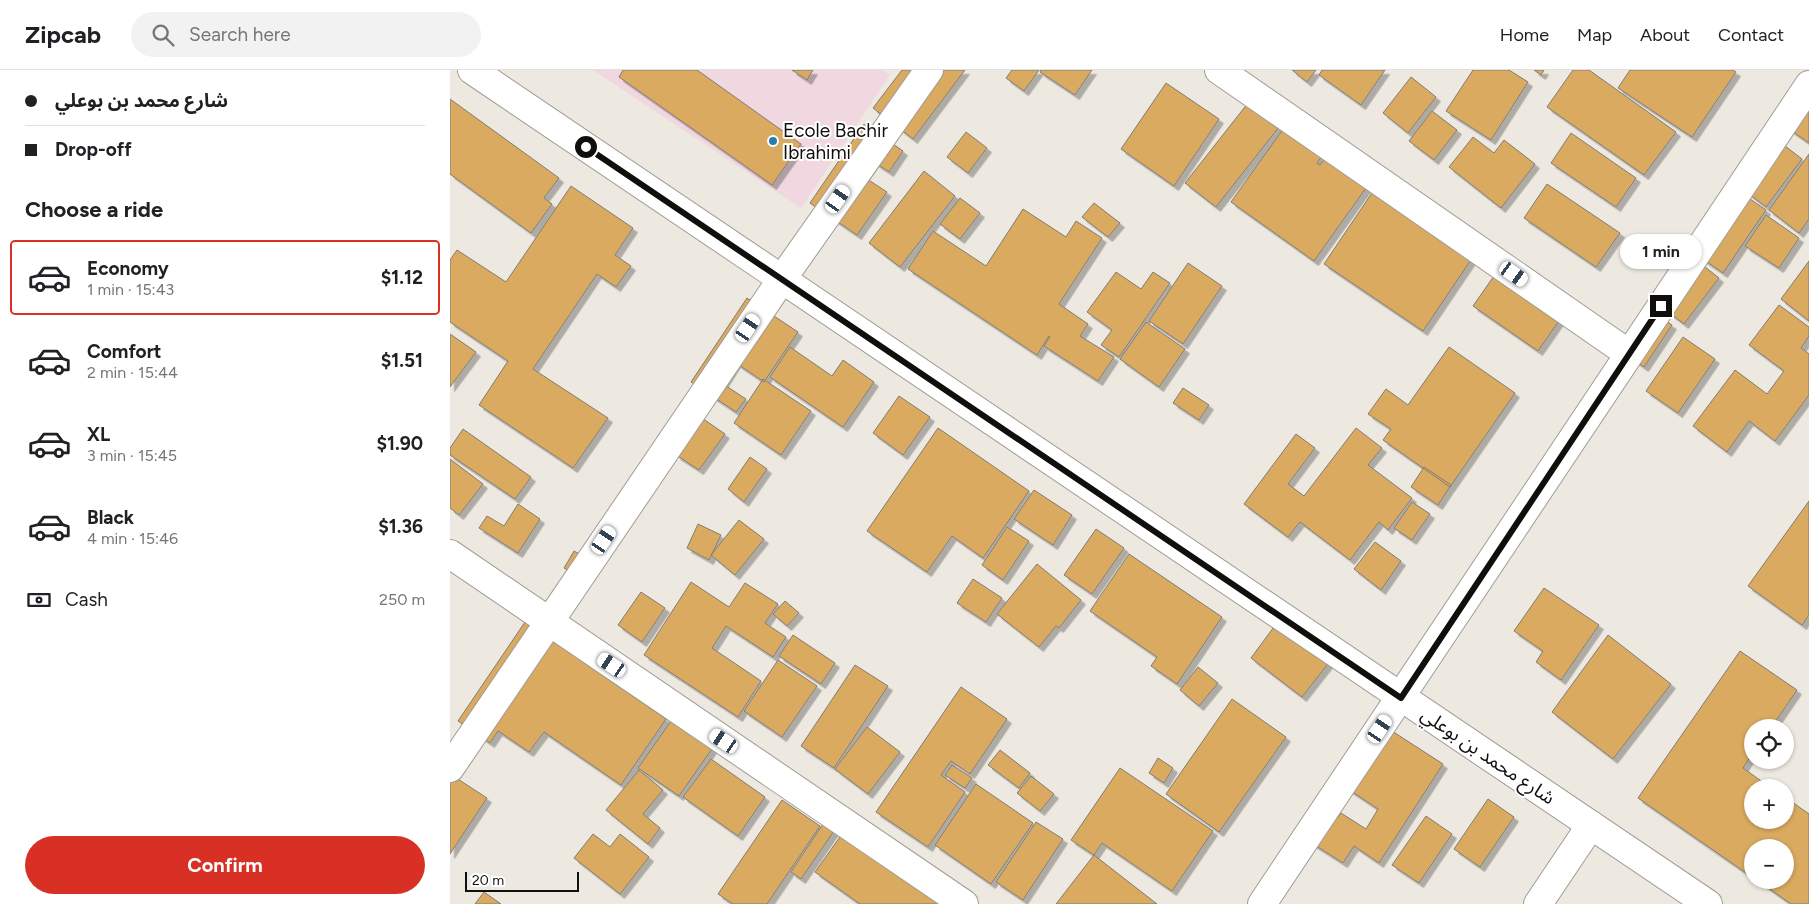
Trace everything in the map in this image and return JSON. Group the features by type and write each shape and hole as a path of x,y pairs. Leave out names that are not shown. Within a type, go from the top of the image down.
{"street":[{"name":"شارع محمد بن بوعلي","path":"472,70 1708,904"},
{"path":"450,768 782,279 929,70"},
{"path":"1219,70 1629,354"},
{"path":"1262,904 1809,86"},
{"path":"450,554 964,904"},
{"path":"1538,904 1591,825"}],"shaded area":[{"name":"Ecole Bachir Ibrahimi","path":"593,70 883,70 890,75 801,208"}],"building":[{"path":"623,70 697,70 801,144 772,185 619,77"},
{"path":"792,70 813,70 807,80"},
{"path":"902,70 965,70 913,139 873,108"},
{"path":"1012,70 1039,70 1024,91 1006,78"},
{"path":"1041,70 1092,70 1075,95 1040,72"},
{"path":"1292,70 1316,70 1307,82"},
{"path":"1322,70 1385,70 1361,105 1319,75"},
{"path":"1473,70 1509,70 1528,82 1491,140 1446,111"},
{"path":"1534,70 1544,70 1541,75"},
{"path":"1573,70 1589,70 1676,132 1644,175 1547,107"},
{"path":"1630,70 1733,70 1736,72 1692,137 1618,88"},
{"path":"1411,77 1436,97 1408,133 1383,113"},
{"path":"1166,83 1219,119 1174,186 1121,149"},
{"path":"1259,89 1290,113 1216,207 1185,183"},
{"path":"1809,90 1809,143 1779,122"},
{"path":"450,99 559,178 544,198 552,204 531,233 450,174"},
{"path":"1432,111 1457,130 1434,160 1409,141"},
{"path":"1291,118 1329,146 1317,163 1320,165 1335,145 1376,174 1314,261 1231,202"},
{"path":"864,124 903,151 889,172 874,162 864,177 887,192 857,235 810,203"},
{"path":"966,132 987,148 968,173 947,157"},
{"path":"1571,133 1636,178 1616,207 1551,163"},
{"path":"1772,136 1802,159 1766,207 1736,184"},
{"path":"1473,137 1494,153 1504,140 1535,164 1501,208 1449,167"},
{"path":"1809,154 1809,219 1799,233 1769,210"},
{"path":"924,171 955,196 900,267 869,243"},
{"path":"1380,181 1479,248 1423,331 1324,264"},
{"path":"1547,184 1620,233 1596,267 1524,218"},
{"path":"571,186 633,228 615,255 631,266 616,287 597,274 533,369 608,418 573,468 479,405 508,361 450,322 450,260 457,250 506,282"},
{"path":"1734,188 1766,210 1723,273 1691,251"},
{"path":"960,198 980,213 960,239 940,224"},
{"path":"1094,203 1120,223 1108,237 1082,217"},
{"path":"1023,209 1066,237 1076,221 1102,238 1059,304 1088,324 1080,336 1114,357 1098,381 1044,346 1049,336 1037,355 908,269 933,231 986,266"},
{"path":"1766,215 1799,238 1779,268 1745,246"},
{"path":"1695,259 1719,278 1684,324 1659,305"},
{"path":"1809,261 1809,321 1781,299"},
{"path":"1188,263 1222,286 1183,344 1149,321"},
{"path":"1503,263 1568,308 1538,351 1473,306"},
{"path":"1116,272 1141,289 1153,272 1170,283 1119,357 1101,345 1112,330 1087,312"},
{"path":"747,298 798,332 764,382 736,363 723,384 746,399 736,412 691,382"},
{"path":"1779,305 1809,327 1809,336 1801,348 1809,354 1809,395 1775,441 1749,421 1727,452 1693,426 1735,370 1767,394 1784,371 1749,345"},
{"path":"1652,312 1672,325 1644,367 1624,353"},
{"path":"1146,322 1185,349 1159,387 1120,359"},
{"path":"450,334 476,352 450,387"},
{"path":"1683,337 1715,359 1678,413 1646,391"},
{"path":"790,347 832,376 843,360 874,382 843,427 770,377"},
{"path":"1449,347 1515,393 1450,487 1383,440 1391,429 1368,414 1386,389 1408,405"},
{"path":"763,379 811,411 781,455 734,423"},
{"path":"1183,388 1209,405 1199,420 1173,403"},
{"path":"899,396 930,417 903,455 873,433"},
{"path":"702,418 725,434 699,470 676,455"},
{"path":"938,428 1029,491 983,558 952,536 927,572 867,531"},
{"path":"1356,428 1382,448 1368,465 1412,498 1388,530 1379,522 1350,560 1300,522 1288,537 1244,504 1296,434 1315,448 1288,484 1304,496"},
{"path":"463,429 531,477 515,499 450,455 450,448"},
{"path":"750,457 767,469 744,502 728,489"},
{"path":"450,459 483,484 459,515 450,508"},
{"path":"1424,467 1451,485 1438,505 1411,487"},
{"path":"1034,490 1072,515 1053,545 1014,519"},
{"path":"1809,501 1809,615 1802,625 1748,586"},
{"path":"1412,502 1430,514 1412,540 1394,528"},
{"path":"518,504 540,519 518,553 479,528 487,516 504,526"},
{"path":"739,520 764,539 735,575 711,555"},
{"path":"698,524 721,535 709,560 687,548"},
{"path":"1007,527 1029,541 1003,580 982,565"},
{"path":"1096,529 1124,548 1092,594 1064,575"},
{"path":"1375,542 1401,561 1381,590 1354,569"},
{"path":"574,551 595,563 585,580 564,568"},
{"path":"1129,554 1222,617 1177,684 1151,666 1157,657 1090,611"},
{"path":"1037,564 1081,600 1059,628 1056,626 1039,647 997,614"},
{"path":"973,579 1002,598 986,622 957,603"},
{"path":"691,582 729,607 745,583 778,604 765,623 786,637 773,657 726,626 712,648 761,681 738,717 644,655"},
{"path":"1544,588 1599,625 1561,680 1536,662 1543,651 1514,631"},
{"path":"641,592 665,608 642,642 618,625"},
{"path":"785,601 799,613 787,626 773,614"},
{"path":"1279,620 1331,660 1302,697 1251,658"},
{"path":"525,622 666,719 621,785 544,732 529,752 498,731 490,743 458,721"},
{"path":"793,635 835,663 821,684 779,656"},
{"path":"1608,635 1671,684 1613,759 1552,712"},
{"path":"1740,651 1797,690 1777,719 1744,719 1743,768 1758,779 1744,779 1744,829 1794,829 1794,803 1809,814 1809,904 1791,904 1770,889 1794,889 1794,839 1744,839 1744,871 1638,798"},
{"path":"778,660 817,686 782,737 744,711"},
{"path":"855,665 888,686 834,768 801,746"},
{"path":"1198,667 1218,683 1199,706 1180,690"},
{"path":"961,687 1007,719 970,774 951,761 941,775 965,792 928,847 876,812"},
{"path":"1232,699 1286,737 1219,832 1166,794"},
{"path":"671,721 712,749 679,796 638,768"},
{"path":"1378,722 1443,764 1379,863 1354,846 1343,863 1302,837 1322,806 1338,817 1341,813 1366,829 1378,809 1339,783"},
{"path":"867,727 900,752 868,794 835,769"},
{"path":"1000,750 1030,773 1019,788 988,765"},
{"path":"1158,758 1173,768 1164,783 1149,773"},
{"path":"711,759 765,797 738,836 683,797"},
{"path":"952,765 972,778 965,788 945,775"},
{"path":"1120,768 1213,831 1172,891 1102,843 1094,855 1071,840"},
{"path":"639,770 663,790 643,814 660,828 648,844 606,810"},
{"path":"450,774 487,798 450,854"},
{"path":"1031,776 1054,794 1040,811 1017,793"},
{"path":"976,784 1033,823 991,884 935,845"},
{"path":"1488,799 1514,817 1480,867 1454,849"},
{"path":"782,800 820,826 767,904 733,904 718,894"},
{"path":"1426,816 1452,834 1419,883 1392,865"},
{"path":"825,821 836,828 801,879 791,872"},
{"path":"1036,822 1063,839 1023,900 996,882"},
{"path":"845,830 949,904 860,904 815,872"},
{"path":"593,834 610,847 620,834 649,857 620,894 574,858"},
{"path":"1094,855 1157,904 1056,904"},
{"path":"484,892 501,904 475,904"}],"place":[{"name":"Ecole Bachir Ibrahimi","path":"773,141"}],"route":[{"path":"586,147 1401,698 1661,306"}]}
